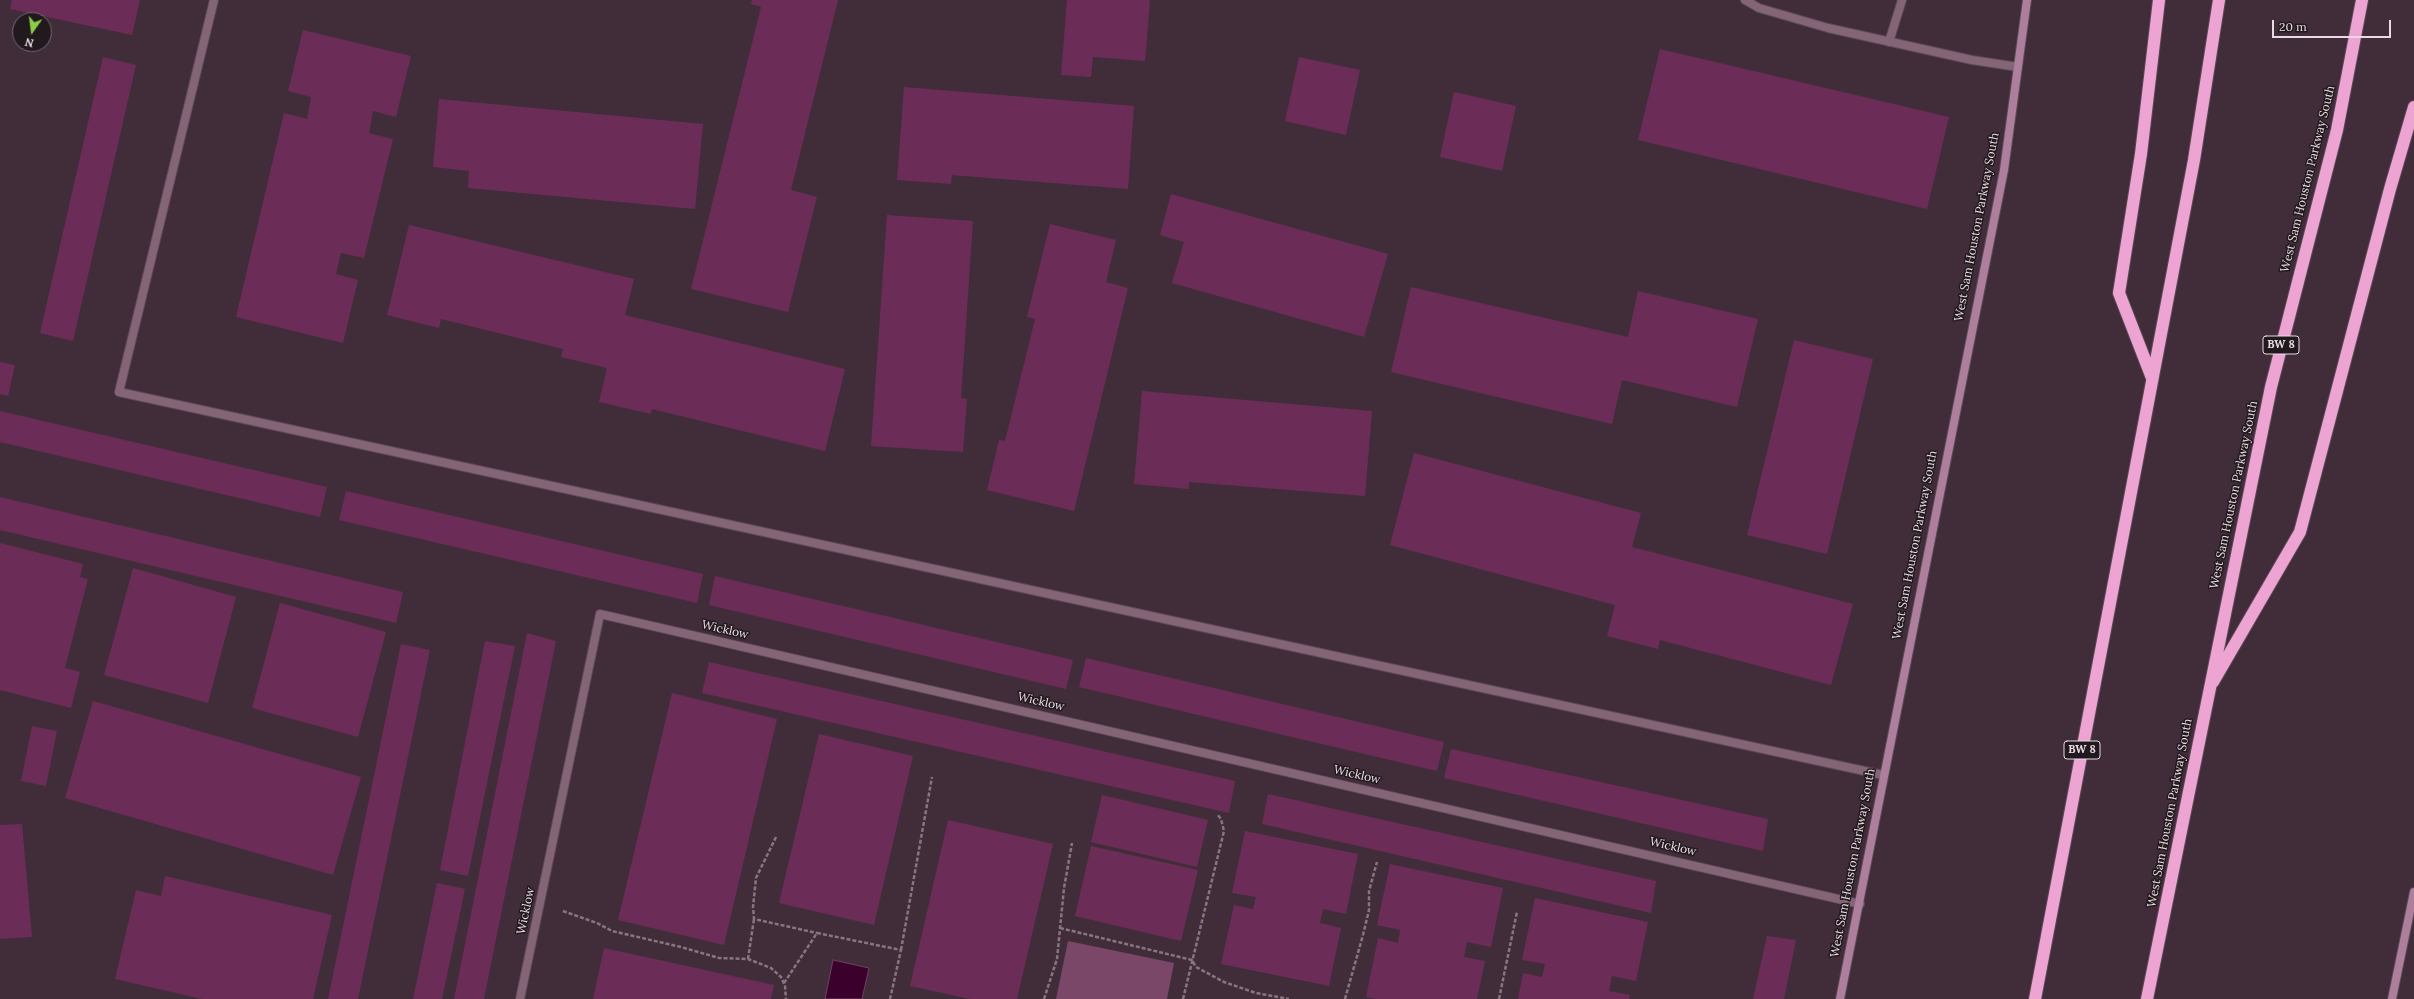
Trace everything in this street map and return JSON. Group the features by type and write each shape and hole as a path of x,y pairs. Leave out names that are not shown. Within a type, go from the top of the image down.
{"highway":[{"path":"2152,379 2119,293 2141,154 2159,0"},
{"name":"BW 8","path":"2035,999 2194,160 2219,0"},
{"name":"West Sam Houston Parkway South","path":"2147,999 2270,387 2337,130 2362,0"},
{"path":"2208,692 2300,532 2390,189 2414,107"}],"main road":[{"name":"West Sam Houston Parkway South","path":"1840,999 2004,170 2027,0"},
{"path":"2392,999 2414,892"}],"street":[{"path":"214,0 119,392 1884,775"},
{"path":"1745,0 1759,8 1828,28 1972,60 2018,67"},
{"path":"1889,42 1902,0"},
{"name":"Wicklow","path":"520,999 600,614 1860,904"}],"path":[{"path":"890,999 932,777"},
{"path":"1183,999 1224,831 1221,820 1217,814"},
{"path":"748,959 754,919 753,907 756,878 776,837"},
{"path":"1044,999 1057,959 1064,888 1072,843"},
{"path":"1345,999 1369,910 1369,891 1376,862"},
{"path":"540,903 597,923 612,931 681,947 719,958 748,959 771,968 781,977 784,984 786,999"},
{"path":"1499,999 1517,912"},
{"path":"754,919 900,950"},
{"path":"1060,928 1192,960 1196,967 1224,982 1256,994 1289,999"},
{"path":"784,984 816,933"}],"shaded area":[{"path":"1068,941 1174,963 1167,999 1056,999"},
{"path":"833,960 869,968 862,999 825,999"}],"building":[{"path":"12,0 140,0 132,35 52,18 52,12 24,12 10,9"},
{"path":"752,0 838,0 791,190 817,197 788,312 691,289 761,7 751,4"},
{"path":"1067,0 1150,0 1145,61 1093,57 1091,77 1061,75"},
{"path":"303,30 411,56 396,117 373,111 369,133 393,139 364,258 341,253 336,274 358,280 343,343 236,317 284,113 307,119 311,97 288,91"},
{"path":"1660,49 1949,117 1927,209 1638,140"},
{"path":"103,57 136,65 73,341 40,333"},
{"path":"1299,57 1360,70 1346,135 1285,121"},
{"path":"904,87 1134,106 1128,189 952,175 951,184 897,180"},
{"path":"1454,92 1516,106 1502,171 1440,157"},
{"path":"439,99 703,124 695,209 468,188 469,171 433,167"},
{"path":"1171,194 1388,254 1364,337 1172,283 1184,242 1160,235"},
{"path":"887,215 973,221 961,398 967,399 963,452 871,446"},
{"path":"1050,224 1116,240 1106,282 1128,288 1074,511 987,490 999,440 1005,441 1035,319 1027,317"},
{"path":"409,225 634,279 625,315 845,369 825,451 652,409 651,414 599,402 607,368 561,357 563,349 441,319 439,328 387,315"},
{"path":"1411,287 1628,337 1638,291 1758,319 1737,407 1622,380 1612,424 1391,372"},
{"path":"1794,340 1873,359 1827,554 1747,535"},
{"path":"0,362 15,365 8,396 0,394"},
{"path":"1142,391 1372,411 1365,496 1189,482 1189,489 1134,484"},
{"path":"0,411 327,487 320,517 0,442"},
{"path":"1414,453 1641,513 1632,547 1853,604 1831,685 1660,640 1658,649 1607,636 1615,605 1390,545"},
{"path":"346,491 703,574 697,603 339,520"},
{"path":"0,497 403,592 396,623 0,530"},
{"path":"0,543 83,564 80,577 88,579 65,668 80,672 71,708 0,690"},
{"path":"133,568 236,597 208,703 104,675"},
{"path":"715,576 1073,660 1066,689 709,605"},
{"path":"280,603 386,632 358,737 252,708"},
{"path":"527,633 556,641 484,999 454,999"},
{"path":"485,641 515,646 468,876 440,870"},
{"path":"401,644 430,650 358,999 328,999"},
{"path":"1086,658 1444,742 1437,771 1079,687"},
{"path":"709,662 1235,781 1229,813 702,693"},
{"path":"672,693 777,719 724,945 618,920"},
{"path":"93,701 361,777 333,875 65,798"},
{"path":"32,726 57,731 46,786 21,781"},
{"path":"819,734 913,756 874,925 779,903"},
{"path":"1451,749 1768,819 1763,851 1444,778"},
{"path":"1268,794 1656,881 1651,913 1262,824"},
{"path":"1102,795 1208,820 1197,867 1091,842"},
{"path":"948,820 1053,844 1017,999 970,999 910,986"},
{"path":"22,824 32,937 0,939 0,825"},
{"path":"1245,831 1358,854 1346,914 1323,909 1320,923 1341,928 1329,986 1221,964 1234,905 1253,909 1256,897 1232,893"},
{"path":"1091,846 1198,870 1181,941 1075,916"},
{"path":"1390,864 1503,888 1491,947 1467,942 1464,957 1485,961 1477,999 1376,999 1366,997 1378,938 1398,943 1400,930 1377,925"},
{"path":"165,876 332,915 313,999 202,999 115,979 136,890 161,896"},
{"path":"437,883 465,889 442,999 413,999"},
{"path":"1535,898 1648,922 1636,981 1612,976 1609,991 1630,995 1629,999 1518,999 1523,973 1542,977 1545,964 1522,960"},
{"path":"1767,936 1796,940 1784,999 1753,999"},
{"path":"604,948 774,985 771,999 593,999"}]}
